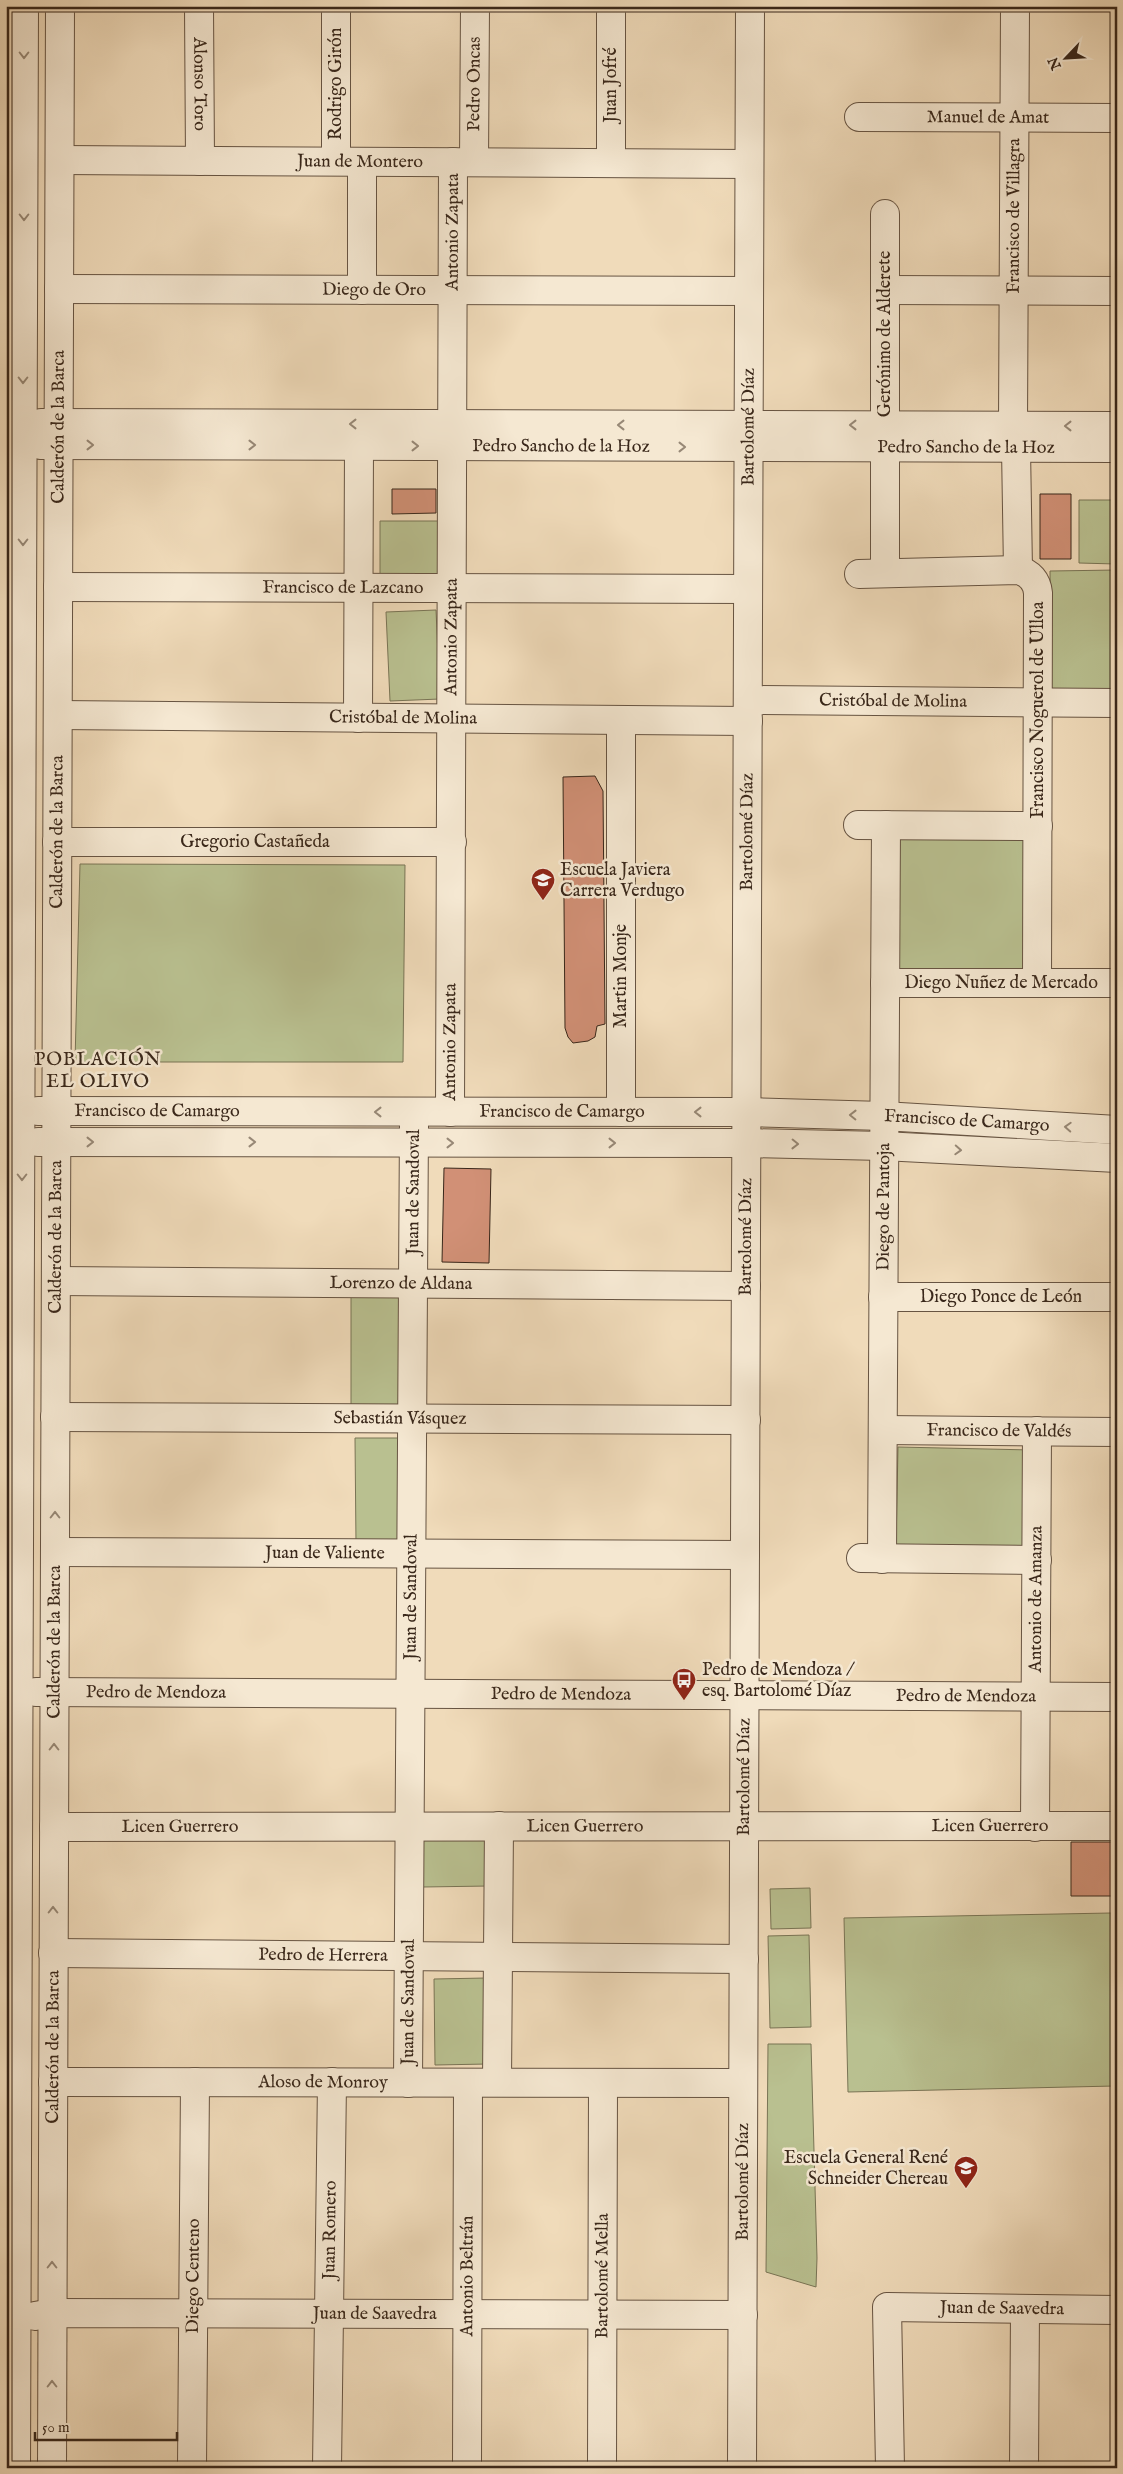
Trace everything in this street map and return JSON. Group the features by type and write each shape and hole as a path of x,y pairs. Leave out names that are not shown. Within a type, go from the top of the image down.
{"street":[{"name":"Calderón de la Barca","path":"16,2468 11,2319 15,186 24,6"},
{"name":"Calderón de la Barca","path":"52,2468 60,6"},
{"name":"Alonso Toro","path":"199,6 200,161"},
{"name":"Rodrigo Girón","path":"336,6 362,290"},
{"name":"Pedro Oncas","path":"464,162 475,6"},
{"name":"Juan Jofré","path":"610,163 611,6"},
{"name":"Bartolomé Díaz","path":"742,2468 750,6"},
{"name":"Francisco de Villagra","path":"1015,6 1013,290 1015,436"},
{"name":"Manuel de Amat","path":"859,117 1117,118"},
{"name":"Juan de Montero","path":"60,160 749,164"},
{"name":"Antonio Zapata","path":"450,1112 453,290 464,162"},
{"name":"Gerónimo de Alderete","path":"885,214 886,436 872,574 1018,570"},
{"name":"Diego de Oro","path":"59,289 749,291"},
{"path":"885,290 1117,291"},
{"name":"Pedro Sancho de la Hoz","path":"15,434 1015,436 1117,426"},
{"name":"Pedro Sancho de la Hoz","path":"59,434 360,446 453,435"},
{"path":"1015,436 1018,570"},
{"name":"Pedro Sancho de la Hoz","path":"1015,436 1117,448"},
{"path":"358,718 360,446"},
{"name":"Francisco Noguerol de Ulloa","path":"1018,570 1032,578 1038,587 1037,983"},
{"name":"Francisco de Lazcano","path":"58,587 748,589"},
{"name":"Cristóbal de Molina","path":"58,715 621,720 748,710 1038,702 1117,703"},
{"name":"Martin Monje","path":"621,720 621,1112"},
{"path":"858,824 1038,826"},
{"name":"Diego de Pantoja","path":"886,825 883,1116 883,1430 871,1558 1037,1560"},
{"name":"Gregorio Castañeda","path":"57,842 452,842"},
{"name":"Diego Nuñez de Mercado","path":"885,983 1117,983"},
{"name":"Francisco de Camargo","path":"14,1111 746,1112 883,1116 1117,1130"},
{"name":"Juan de Sandoval","path":"408,2082 414,1112"},
{"name":"Francisco de Camargo","path":"14,1142 746,1143 884,1146 1117,1158"},
{"name":"Lorenzo de Aldana","path":"56,1282 746,1286"},
{"name":"Diego Ponce de León","path":"883,1297 1117,1297"},
{"name":"Sebastián Vásquez","path":"55,1417 746,1420"},
{"name":"Francisco de Valdés","path":"883,1430 1117,1432"},
{"name":"Antonio de Amanza","path":"1035,1827 1037,1431"},
{"name":"Juan de Valiente","path":"55,1552 745,1555"},
{"name":"Pedro de Mendoza","path":"13,1692 1117,1697"},
{"path":"497,2082 499,1826"},
{"name":"Licen Guerrero","path":"54,1827 499,1826 744,1828 1117,1826"},
{"name":"Pedro de Herrera","path":"53,1953 744,1959"},
{"name":"Aloso de Monroy","path":"53,2082 743,2083"},
{"name":"Diego Centeno","path":"192,2468 195,2082"},
{"name":"Juan Romero","path":"327,2468 332,2082"},
{"name":"Antonio Beltrán","path":"467,2468 468,2083"},
{"name":"Bartolomé Mella","path":"602,2468 603,2083"},
{"name":"Juan de Saavedra","path":"890,2468 887,2307 1117,2310"},
{"path":"1024,2468 1025,2309"},
{"name":"Juan de Saavedra","path":"11,2319 52,2313 743,2315"}],"green space":[{"path":"1079,500 1116,500 1116,564 1079,563"},
{"path":"380,521 442,521 442,574 380,574"},
{"path":"1117,570 1117,691 1051,691 1050,571"},
{"path":"436,610 440,699 390,701 386,612"},
{"path":"895,833 1026,833 1026,970 896,973"},
{"path":"80,864 405,865 403,1062 75,1062"},
{"path":"351,1293 404,1294 404,1411 351,1410"},
{"path":"355,1438 409,1438 410,1543 356,1544"},
{"path":"898,1447 1031,1450 1029,1550 896,1547"},
{"path":"489,1838 489,1886 423,1887 422,1839"},
{"path":"810,1888 811,1928 771,1929 770,1889"},
{"path":"1111,1913 1115,2086 848,2092 844,1918"},
{"path":"809,1935 811,2027 770,2028 768,1936"},
{"path":"486,1978 488,2064 435,2065 434,1979"},
{"path":"768,2044 811,2044 817,2258 816,2287 766,2272"}],"building":[{"path":"392,489 436,489 436,513 392,514"},
{"path":"1040,494 1071,494 1071,559 1040,559"},
{"path":"595,776 603,791 605,1024 597,1026 595,1037 588,1041 573,1043 568,1037 565,1028 563,777"},
{"path":"444,1168 491,1169 489,1263 442,1262"},
{"path":"1071,1842 1117,1842 1117,1896 1071,1896"}],"place":[{"name":"Escuela Javiera Carrera Verdugo","path":"543,901"},
{"name":"Pedro de Mendoza / esq. Bartolomé Díaz","path":"684,1701"},
{"name":"Escuela General René Schneider Chereau","path":"966,2189"}],"district":[{"name":"POBLACIÓN EL OLIVO","path":"98,1071"}]}
